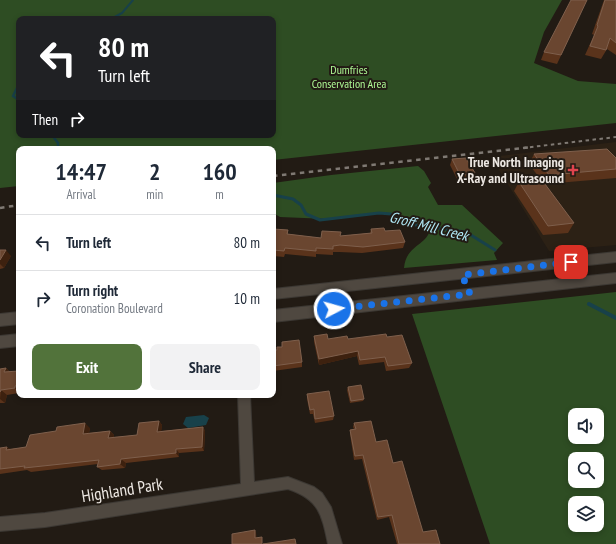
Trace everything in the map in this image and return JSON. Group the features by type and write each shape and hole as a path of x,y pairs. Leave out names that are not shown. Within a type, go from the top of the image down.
{"main road":[{"path":"276,294 462,275 616,257"},
{"path":"462,275 470,294"},
{"path":"276,316 616,278"},
{"path":"0,320 16,318"},
{"path":"0,342 16,340"}],"street":[{"path":"244,398 248,489"},
{"name":"Highland Park","path":"0,524 45,520 288,484 304,487 317,495 329,517 335,544"}],"shaded area":[{"path":"616,142 616,245 549,251 491,157"}],"green space":[{"name":"Dumfries Conservation Area","path":"0,0 562,0 544,32 534,63 578,81 616,84 616,123 276,160 276,146 16,146 16,186 0,188"},
{"path":"418,166 424,171 431,183 428,187 438,205 462,205 503,243 494,253 497,260 404,268 408,255 428,235 430,230 424,225 407,225 397,215 382,212 328,219 280,217 276,215 276,183"},
{"path":"616,292 616,544 490,544 412,314"}],"water":[{"path":"204,415 209,418 206,425 188,428 183,424 186,417"}],"building":[{"path":"571,0 587,0 561,55 544,52"},
{"path":"605,0 616,0 616,43 610,38 606,50 590,46 598,26 597,25"},
{"path":"607,149 616,158 616,169 549,175 534,154"},
{"path":"466,158 475,173 460,175 452,159"},
{"path":"542,180 574,223 548,226 519,182"},
{"path":"384,228 385,231 400,230 405,242 363,247 340,245 333,246 333,249 316,248 316,251 285,248 284,251 276,250 276,229 288,230 287,234 321,238 322,231 341,232 340,236 372,233 371,229"},
{"path":"0,250 6,250 0,260"},
{"path":"327,334 328,339 347,336 348,339 386,334 387,337 402,335 412,363 388,366 385,357 360,360 358,351 319,359 314,336"},
{"path":"299,340 302,362 276,366 276,350 277,347 282,347 282,342"},
{"path":"6,368 4,372 16,371 15,388 1,390 0,392 0,369"},
{"path":"361,385 364,399 351,401 348,387"},
{"path":"329,391 334,416 315,419 314,409 310,410 307,394"},
{"path":"159,421 157,432 203,427 202,447 176,449 176,453 121,459 120,464 97,467 99,460 0,469 0,448 7,447 6,450 26,447 30,435 56,431 57,427 85,423 83,434 110,431 108,438 137,435 139,423"},
{"path":"371,421 376,442 387,440 393,463 402,461 423,532 436,530 440,544 399,544 392,515 378,517 363,455 355,456 350,430 356,429 354,423"},
{"path":"255,530 255,538 262,537 262,544 232,544 232,534"},
{"path":"295,539 296,544 263,544"}],"waterway":[{"name":"Groff Mill Creek","path":"116,16 122,13 133,0"},
{"name":"Groff Mill Creek","path":"16,90 13,96 16,98"},
{"name":"Groff Mill Creek","path":"54,138 58,143 58,146"},
{"name":"Groff Mill Creek","path":"276,196 293,199 301,205 306,214 320,220 379,213 391,214 409,224 466,232 495,250"},
{"name":"Groff Mill Creek","path":"589,304 616,318"}],"railway":[{"path":"523,148 616,137"},
{"path":"276,176 532,147"},
{"path":"0,208 16,205"}],"place":[{"name":"True North Imaging X-Ray and Ultrasound","path":"573,170"}],"route":[{"path":"334,309 470,294 462,275 571,262"}]}
